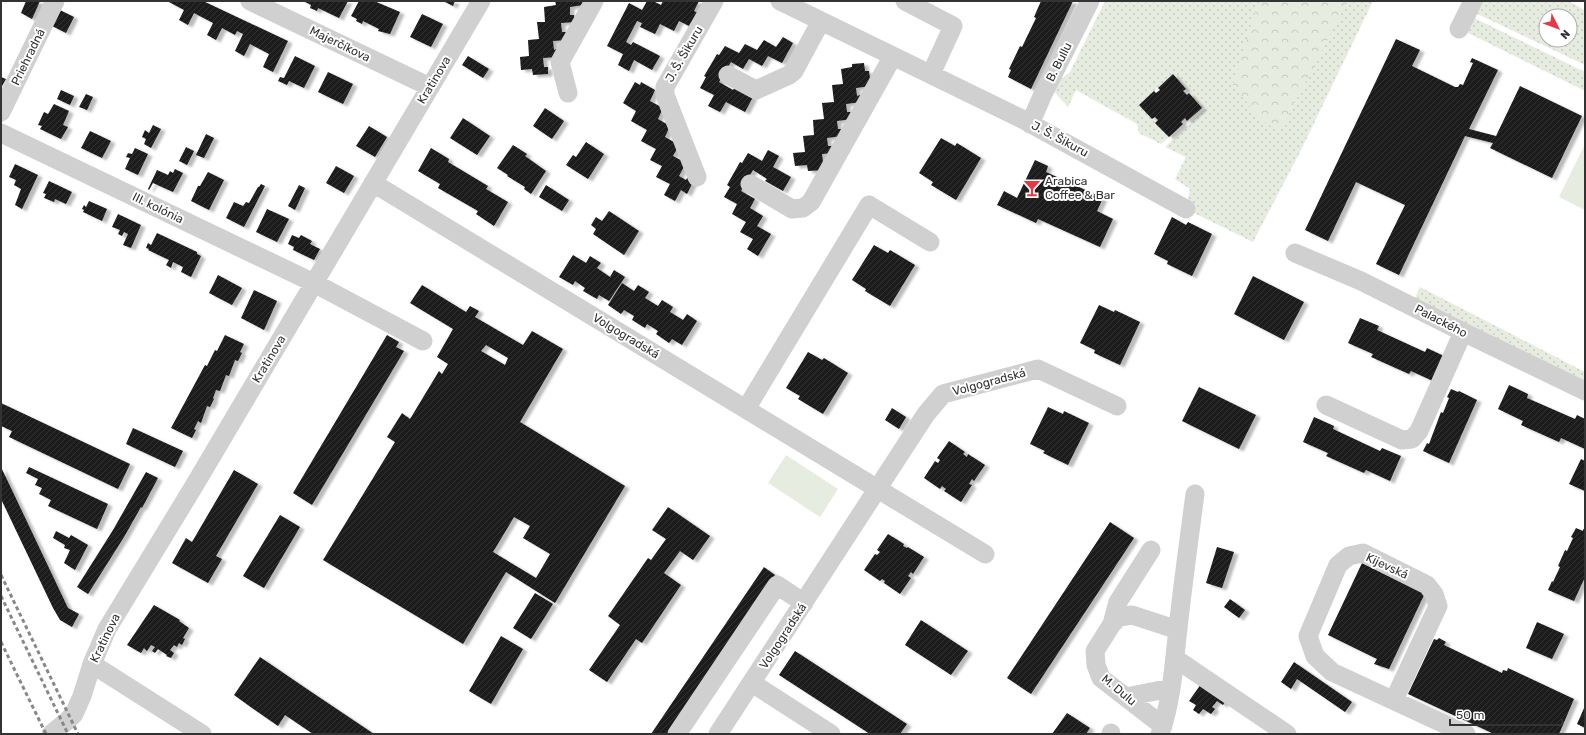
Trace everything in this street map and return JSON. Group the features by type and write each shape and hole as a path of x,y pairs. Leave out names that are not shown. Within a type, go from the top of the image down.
{"street":[{"name":"Priehradná","path":"1,112 55,1"},
{"name":"Majerčíkova","path":"250,1 430,87"},
{"name":"Kratinova","path":"51,734 74,714 82,696 92,664 107,629 481,1"},
{"path":"568,93 560,62 594,1"},
{"name":"J. Š. Šikuru","path":"697,177 666,95 665,87 714,1"},
{"name":"J. Š. Šikuru","path":"780,1 932,74 1030,124 1186,209"},
{"path":"905,1 953,26 932,74"},
{"name":"B. Bullu","path":"1030,124 1043,94 1090,1"},
{"path":"1459,29 1473,1"},
{"path":"728,75 756,90 789,75 794,71 821,21"},
{"path":"750,184 792,209 803,208 811,202 893,56"},
{"name":"III. kolónia","path":"1,133 314,283 423,341"},
{"name":"Volgogradská","path":"373,183 985,554"},
{"path":"746,409 869,205 930,242"},
{"name":"Palackého","path":"1295,253 1361,281 1462,332 1585,391"},
{"path":"1326,405 1402,440 1412,439 1419,431 1462,332"},
{"name":"Volgogradská","path":"718,734 926,414 943,394 1038,369 1117,406"},
{"name":"M. Dulu","path":"1112,624 1095,651 1096,665 1101,678 1126,697 1161,730 1171,688 1176,658 1178,630 1195,494"},
{"path":"1112,624 1118,602 1151,550"},
{"name":"Kijevská","path":"1394,700 1438,606 1434,594 1428,585 1363,553 1349,556 1338,565 1308,636 1315,656 1332,672 1466,734"},
{"path":"678,734 777,585 804,603"},
{"path":"1112,624 1119,617 1132,615 1178,630"},
{"path":"1176,658 1287,734"},
{"path":"92,664 202,734"},
{"path":"752,683 831,734"},
{"path":"1126,697 1171,688"}],"green space":[{"path":"1105,1 1373,1 1301,150 1253,242 1186,209 1190,189 1175,179 1186,157 1165,147 1206,108 1202,108 1173,74 1139,105 1169,137 1161,144 1139,133 1137,124 1076,90 1068,107 1055,93 1056,83 1070,72"},
{"path":"1265,1 1348,1 1279,133 1258,116 1233,85 1256,9"},
{"path":"1473,1 1568,1 1585,10 1585,65 1549,48 1578,48 1578,8 1538,8 1538,43 1469,10"},
{"path":"1470,16 1585,72 1585,91 1464,31"},
{"path":"1585,144 1585,210 1559,197"},
{"path":"1420,287 1585,372 1585,381 1413,302"},
{"path":"786,455 838,489 820,517 768,483"}],"building":[{"path":"26,1 40,1 32,19 21,13"},
{"path":"167,1 203,1 288,41 273,72 263,67 269,54 250,44 244,56 235,51 243,34 237,31 235,35 222,28 216,40 207,35 213,23 194,13 188,25 179,20 184,10"},
{"path":"303,1 348,1 339,18 318,8 317,11 310,8 311,5"},
{"path":"359,1 374,1 400,12 390,34 378,31 379,29 363,21 362,24 351,16"},
{"path":"443,1 455,1 453,6"},
{"path":"555,1 583,1 583,5 570,7 570,15 574,15 575,22 561,23 562,32 566,32 567,40 553,41 554,50 557,49 557,57 543,58 544,67 548,67 548,74 533,75 532,69 521,70 520,57 529,56 528,40 539,39 537,22 545,22 544,7 556,5"},
{"path":"647,1 653,1 661,5 663,1 699,1 694,11 700,14 693,28 679,21 674,31 660,24 655,34 640,27 642,23 637,21 626,42 631,45 633,42 660,56 652,70 634,60 629,71 618,65 623,54 607,46 629,3 642,10"},
{"path":"1041,1 1073,1 1031,89 1008,77 1011,70 1009,69 1036,18 1034,17"},
{"path":"60,10 74,17 66,33 52,26"},
{"path":"422,14 443,24 431,47 410,37"},
{"path":"783,37 793,43 782,63 768,56 762,66 749,59 743,69 731,62 719,82 733,90 735,87 753,97 745,112 726,102 720,112 708,106 714,95 700,88 706,77 704,76 717,54 719,55 725,46 739,53 745,44 757,50 764,40 776,47"},
{"path":"1396,39 1420,50 1412,66 1455,87 1458,87 1460,84 1463,85 1473,63 1470,62 1472,58 1498,70 1469,129 1496,136 1520,86 1582,116 1552,178 1490,148 1493,143 1465,136 1399,275 1376,264 1405,205 1356,182 1328,241 1305,230"},
{"path":"295,56 315,66 304,88 289,81 287,85 278,81 280,77 284,78"},
{"path":"468,56 489,69 483,78 462,65"},
{"path":"864,63 865,71 869,71 871,86 856,88 857,96 860,95 861,102 846,104 847,112 851,112 852,119 837,121 838,129 841,129 842,136 827,138 828,146 832,146 833,153 822,154 824,170 808,171 807,165 795,166 793,153 805,152 803,136 814,135 813,120 824,119 822,103 834,102 832,85 843,84 841,69 852,67 852,64"},
{"path":"328,72 353,84 343,104 318,92"},
{"path":"1173,74 1186,89 1183,91 1187,95 1189,93 1202,108 1187,121 1185,118 1181,122 1183,124 1169,137 1155,123 1158,120 1155,117 1152,119 1139,105 1154,91 1156,93 1160,90 1158,88"},
{"path":"1,77 6,79 1,88"},
{"path":"635,82 640,85 641,82 655,90 650,101 663,108 658,119 670,126 665,137 679,145 673,156 686,163 679,176 686,180 688,176 694,180 687,194 681,190 675,201 664,195 670,184 656,177 662,166 650,160 656,149 641,141 647,130 631,121 636,111 623,103"},
{"path":"61,90 74,96 70,105 57,99"},
{"path":"86,94 93,97 87,110 79,107"},
{"path":"54,104 69,111 63,125 68,127 61,139 40,129 42,126 38,125 44,112 48,114"},
{"path":"545,108 564,121 552,139 533,126"},
{"path":"463,118 490,136 477,155 450,138"},
{"path":"153,125 161,129 151,148 144,144 146,139 142,137 145,130 149,133"},
{"path":"369,126 387,137 375,157 356,146"},
{"path":"90,131 111,141 102,158 81,148"},
{"path":"206,134 214,138 204,158 196,155"},
{"path":"941,138 955,146 957,143 981,158 956,200 931,185 933,182 919,173"},
{"path":"586,142 604,154 588,179 566,165 573,155 576,157"},
{"path":"513,145 527,154 525,156 546,171 531,194 524,189 525,187 497,168"},
{"path":"186,147 194,151 187,165 179,161"},
{"path":"135,148 148,154 138,175 125,169 130,158 126,157 128,153 132,154"},
{"path":"431,148 449,159 448,162 488,186 486,189 508,202 494,226 476,214 478,211 438,188 440,184 418,171"},
{"path":"768,150 779,156 773,167 791,177 783,191 765,181 767,179 753,170 741,191 755,199 750,208 763,216 757,226 771,234 758,256 747,249 753,239 740,232 746,222 732,214 737,204 724,197 730,187 727,185 740,162 742,163 748,153 762,161"},
{"path":"1035,160 1048,166 1046,172 1103,198 1097,211 1113,219 1100,247 1038,219 1036,223 997,205 1004,191 1017,198"},
{"path":"15,164 38,175 22,209 15,205 21,189 14,185 16,180 9,177"},
{"path":"336,166 354,176 344,193 326,183"},
{"path":"175,169 183,173 173,192 153,183 149,190 148,189 157,170 168,175 170,171 173,173"},
{"path":"208,172 224,180 209,210 191,201 198,186 200,186"},
{"path":"49,181 72,192 66,204 55,199 54,202 44,198 46,194 43,193"},
{"path":"261,184 265,186 244,227 226,218 234,202 243,206 246,202 249,203"},
{"path":"299,185 305,188 295,210 288,206"},
{"path":"546,185 569,200 562,211 539,197"},
{"path":"89,201 107,209 102,221 83,212 84,210 82,209 84,205 86,207"},
{"path":"267,209 289,219 277,242 256,232"},
{"path":"609,211 639,231 624,255 593,234 596,229 591,225 596,217 602,221"},
{"path":"118,214 141,225 131,248 123,245 128,234 124,232 122,236 118,234 120,230 112,227"},
{"path":"1172,217 1186,225 1188,222 1212,234 1192,276 1167,264 1168,261 1154,254"},
{"path":"157,233 197,252 197,254 201,256 191,277 181,272 183,267 173,262 171,268 166,265 169,260 146,248 148,243 151,245"},
{"path":"292,235 299,238 301,235 312,241 310,244 320,249 314,260 293,250 294,247 288,244"},
{"path":"874,245 888,253 890,250 915,265 890,306 865,291 866,289 852,280"},
{"path":"573,255 586,263 590,256 601,263 597,268 610,277 614,270 625,277 609,301 599,295 597,299 583,291 585,288 575,281 573,285 559,277"},
{"path":"218,275 242,288 232,305 209,293"},
{"path":"1253,276 1304,302 1284,340 1234,314"},
{"path":"622,283 634,291 638,285 649,292 645,298 658,306 662,300 673,307 662,325 670,312 683,320 687,314 697,321 682,345 672,339 669,343 656,334 658,331 647,324 645,328 632,320 634,316 624,310 621,314 608,305"},
{"path":"422,285 466,312 470,306 479,311 475,317 523,345 532,331 563,349 520,422 625,486 555,603 506,572 463,644 323,560 395,442 387,437 402,413 410,419 439,371 442,374 448,364 437,357 453,329 410,303","holes":["486,345 508,358 505,365 481,351","514,517 530,526 523,538 550,554 536,578 493,552"]},
{"path":"254,290 277,301 264,330 241,318"},
{"path":"1099,305 1114,312 1115,310 1140,322 1120,365 1094,353 1095,350 1080,343"},
{"path":"1360,318 1379,326 1377,330 1425,352 1427,348 1446,357 1435,382 1411,371 1409,374 1371,357 1373,354 1348,343"},
{"path":"225,335 244,344 240,352 242,353 238,361 235,360 229,376 226,375 220,391 216,390 214,399 210,407 207,406 201,423 198,421 194,429 196,430 192,438 171,428 205,365 207,366 215,350 217,351"},
{"path":"387,335 399,342 396,347 404,351 312,505 293,493"},
{"path":"808,352 822,360 824,358 848,373 823,414 798,399 800,396 786,388"},
{"path":"1509,385 1528,394 1527,398 1575,419 1577,415 1585,419 1585,449 1561,438 1559,442 1521,425 1523,421 1498,409"},
{"path":"1199,387 1256,415 1239,449 1182,421"},
{"path":"1451,389 1458,392 1459,391 1477,400 1449,463 1423,451 1427,443 1429,444 1441,412 1443,413 1449,398 1447,397"},
{"path":"1,403 130,464 118,489 9,437 12,431 1,426"},
{"path":"1048,407 1063,414 1064,411 1089,423 1068,465 1043,453 1045,451 1030,444"},
{"path":"892,408 906,417 899,429 885,420"},
{"path":"1314,417 1334,426 1333,429 1380,451 1382,448 1401,456 1390,481 1366,470 1364,473 1326,456 1328,453 1303,442"},
{"path":"133,428 183,451 175,467 126,444"},
{"path":"949,441 965,452 963,454 967,457 968,454 985,465 974,481 972,479 969,484 972,485 961,502 944,491 946,489 942,486 940,489 924,478 935,461 938,463 940,460 937,458"},
{"path":"1581,459 1585,461 1585,491 1569,484"},
{"path":"1,467 68,608 79,614 72,627 60,620 53,608 1,499"},
{"path":"29,467 108,504 97,529 48,506 51,500 39,494 42,488 35,485 38,479 26,473"},
{"path":"234,470 258,484 216,556 222,559 208,583 172,563 186,538 192,542"},
{"path":"146,472 158,478 142,508 141,507 88,594 77,587 113,530"},
{"path":"668,507 710,536 693,560 680,551 664,573 681,585 642,643 636,639 607,682 589,670 620,625 608,616 648,558 651,560 666,539 652,530"},
{"path":"280,515 300,527 264,588 243,576"},
{"path":"1110,522 1134,538 1031,694 1007,678"},
{"path":"1576,528 1583,531 1583,529 1585,530 1585,577 1574,601 1548,590 1560,567 1558,566 1565,550 1567,551 1573,538 1571,537"},
{"path":"56,531 69,538 71,535 88,545 75,570 64,563 70,550 64,548 65,545 53,538"},
{"path":"888,534 904,544 903,546 908,547 924,557 913,574 911,572 908,576 911,578 900,594 884,583 885,581 882,579 880,581 864,570 875,554 877,555 880,552 877,550"},
{"path":"1217,547 1234,552 1222,588 1206,583"},
{"path":"1362,563 1425,593 1389,669 1374,664 1377,659 1328,635"},
{"path":"764,567 775,575 668,734 651,734"},
{"path":"535,593 553,604 531,639 513,628"},
{"path":"1230,599 1245,610 1239,618 1224,607"},
{"path":"154,605 180,620 179,621 189,628 183,638 185,639 182,645 179,643 177,647 174,645 170,650 174,653 171,658 166,656 167,655 158,649 155,653 152,651 155,647 151,645 147,651 144,648 141,653 127,645"},
{"path":"921,620 968,651 951,675 905,645"},
{"path":"1537,622 1564,634 1552,659 1526,648"},
{"path":"501,636 523,649 491,704 469,691"},
{"path":"1439,638 1446,642 1444,645 1502,673 1503,670 1507,671 1508,668 1574,699 1559,734 1494,734 1408,694 1434,639 1437,640"},
{"path":"795,651 907,724 900,734 870,734 779,675"},
{"path":"260,657 374,734 313,734 285,715 278,726 234,695"},
{"path":"1294,662 1352,702 1345,712 1297,679 1291,689 1281,682"},
{"path":"1201,684 1226,700 1223,705 1217,701 1212,707 1215,709 1211,714 1203,709 1199,714 1193,710 1196,705 1189,701"},
{"path":"1585,706 1585,728 1577,724"},
{"path":"1067,713 1090,728 1086,734 1052,734"}],"railway":[{"path":"1,575 78,734"},
{"path":"1,596 68,734"},
{"path":"1,642 46,734"}],"place":[{"name":"Arabica Coffee & Bar","path":"1032,188"}]}
